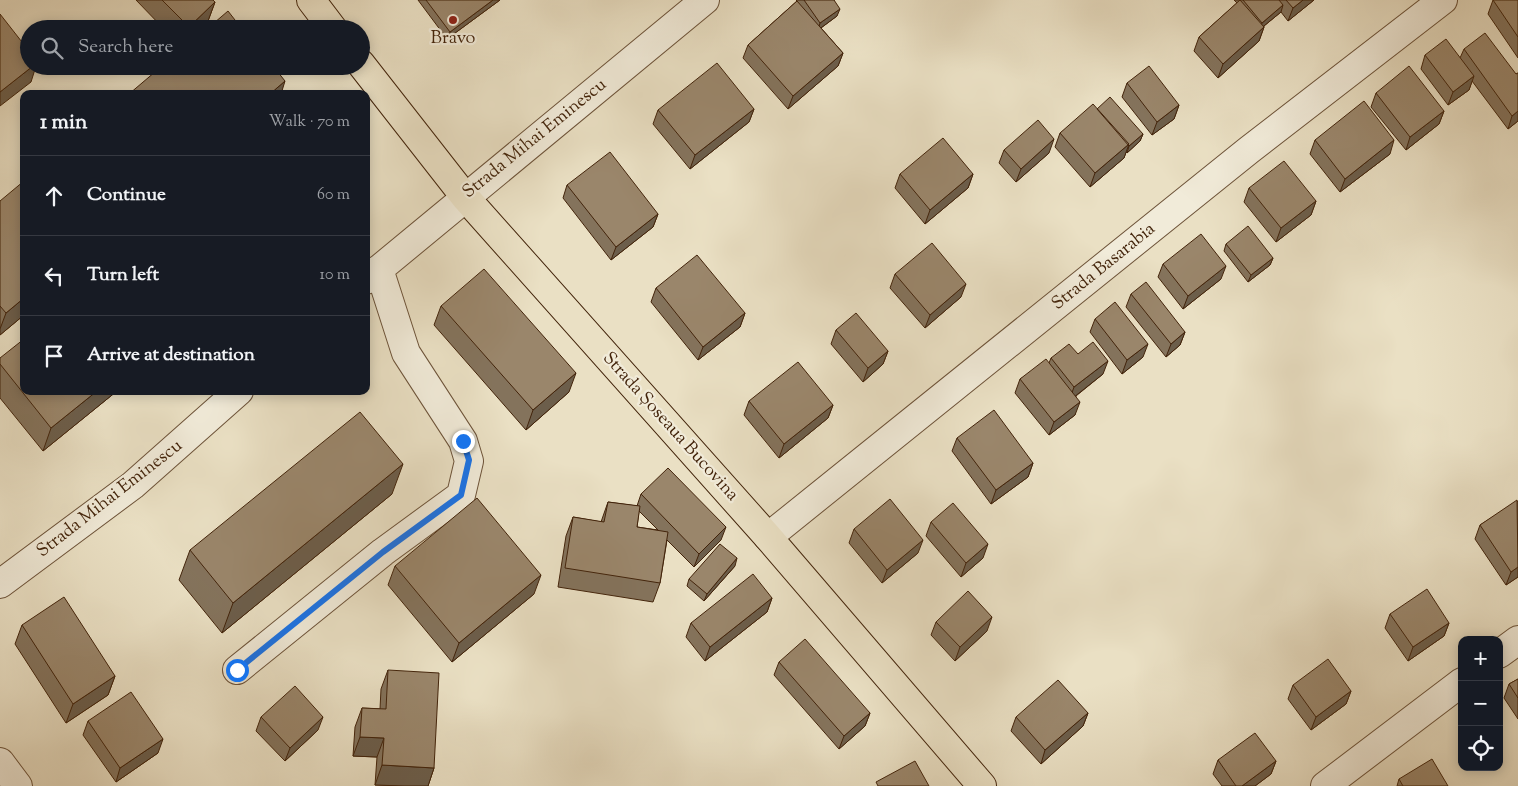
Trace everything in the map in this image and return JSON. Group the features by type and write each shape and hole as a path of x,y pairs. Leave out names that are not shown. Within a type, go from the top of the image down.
{"main road":[{"path":"311,0 326,20"},
{"name":"Strada Șoseaua Bucovina","path":"370,75 465,197 768,537 982,786"}],"street":[{"name":"Strada Mihai Eminescu","path":"372,274 705,0"},
{"name":"Strada Basarabia","path":"768,537 1241,156 1443,0"},
{"path":"237,670 383,552 461,495 469,460 463,441 406,353 372,274"},
{"name":"Strada Mihai Eminescu","path":"0,584 133,485 235,395"},
{"path":"1503,651 1518,640"},
{"path":"1325,786 1458,685"},
{"path":"0,762 18,786"}],"building":[{"path":"162,0 213,0 215,2 196,20 182,20"},
{"name":"Bravo","path":"426,0 493,0 450,32"},
{"path":"804,0 834,0 840,9 820,23"},
{"path":"1240,0 1264,27 1223,64 1199,37"},
{"path":"1243,0 1279,0 1283,5 1262,23"},
{"path":"1286,0 1303,0 1293,8"},
{"path":"1493,0 1518,0 1518,37"},
{"path":"797,1 843,53 793,96 748,45"},
{"path":"228,11 235,20 218,20"},
{"path":"0,14 20,40 20,75 22,75 0,92"},
{"path":"1485,33 1516,74 1518,73 1518,111 1512,116 1464,49"},
{"path":"1446,39 1474,76 1453,92 1425,55"},
{"path":"717,63 754,109 695,155 658,110"},
{"path":"1149,66 1179,105 1157,122 1127,83"},
{"path":"1409,66 1444,111 1410,137 1376,93"},
{"path":"151,75 280,75 285,81 275,90 134,90"},
{"path":"1110,97 1143,134 1129,146 1097,109"},
{"path":"1364,101 1394,140 1345,179 1315,140"},
{"path":"1093,104 1129,144 1095,173 1060,133"},
{"path":"1038,120 1054,139 1021,169 1004,150"},
{"path":"943,138 973,174 930,210 900,174"},
{"path":"610,152 658,214 616,247 567,185"},
{"path":"1284,161 1316,201 1281,228 1249,188"},
{"path":"20,184 20,301 6,313 0,306 0,201"},
{"path":"1248,226 1273,258 1251,275 1226,244"},
{"path":"1201,234 1226,266 1188,296 1163,264"},
{"path":"932,243 966,284 930,315 895,274"},
{"path":"697,255 745,313 703,347 656,288"},
{"path":"484,269 576,373 533,410 441,306"},
{"path":"1146,282 1185,332 1171,344 1131,294"},
{"path":"1115,302 1148,344 1127,360 1095,319"},
{"path":"856,313 888,351 868,368 836,330"},
{"path":"20,342 20,389 0,364 0,358"},
{"path":"1093,342 1108,361 1074,387 1051,358 1069,344 1078,354"},
{"path":"1046,359 1080,402 1054,422 1020,379"},
{"path":"798,362 833,405 784,444 749,401"},
{"path":"25,395 92,395 51,428"},
{"path":"994,410 1033,463 996,490 957,438"},
{"path":"360,412 403,464 233,603 190,550"},
{"path":"668,468 726,527 699,554 641,494"},
{"path":"477,498 541,575 459,643 395,566"},
{"path":"890,499 923,540 887,570 854,529"},
{"path":"1517,500 1518,567 1511,572 1480,525"},
{"path":"608,502 640,506 637,527 668,532 660,583 565,568 573,517 604,522"},
{"path":"953,503 988,544 966,563 931,522"},
{"path":"720,544 737,558 707,594 689,579"},
{"path":"753,574 772,598 710,647 691,623"},
{"path":"1427,589 1449,623 1413,647 1390,614"},
{"path":"968,591 992,617 960,647 936,622"},
{"path":"64,597 115,676 73,704 22,625"},
{"path":"805,639 870,713 844,736 779,662"},
{"path":"1328,659 1351,691 1316,717 1293,685"},
{"path":"388,670 439,673 434,768 382,765 384,738 360,737 362,708 386,709"},
{"path":"1518,679 1518,698 1509,684"},
{"path":"1058,680 1088,713 1045,750 1016,717"},
{"path":"295,686 323,717 290,748 261,717"},
{"path":"131,692 163,739 120,768 88,721"},
{"path":"1255,733 1276,761 1242,786 1236,786 1218,760"},
{"path":"1432,759 1448,786 1403,786 1399,779"},
{"path":"915,761 929,786 878,786 876,782"}],"place":[{"name":"Bravo","path":"453,20"}],"route":[{"path":"237,670 383,552 461,495 469,460 463,441"}]}
